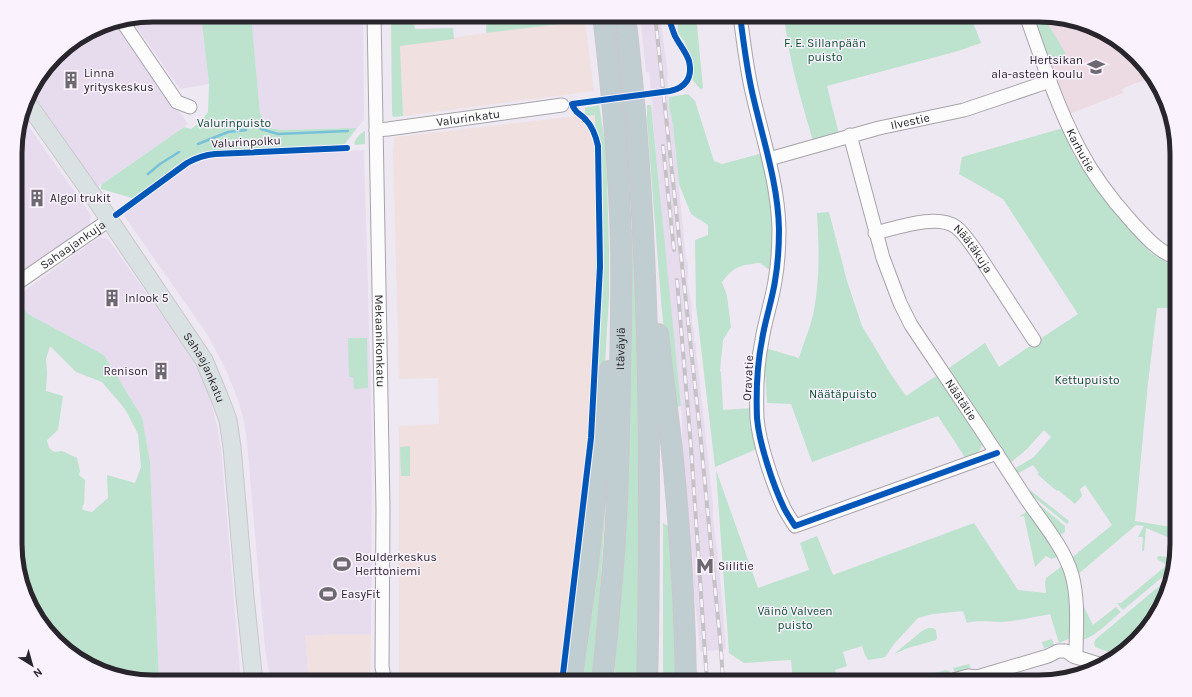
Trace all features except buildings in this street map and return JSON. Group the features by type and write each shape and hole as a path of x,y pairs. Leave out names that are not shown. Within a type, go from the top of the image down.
{"highway":[{"name":"Itäväylä","path":"603,675 612,577 619,446 621,242 611,83 604,22"},
{"path":"626,22 639,163 647,338 649,444 647,675"},
{"path":"572,675 588,562 621,242"},
{"path":"644,255 655,303 675,482 682,566 686,675"},
{"path":"648,647 653,675"}],"main road":[{"name":"Sahaajankatu","path":"30,107 204,360 219,396 228,420 253,675"}],"street":[{"name":"Mekaanikonkatu","path":"374,22 383,509 382,667 384,675"},
{"name":"Oravatie","path":"741,22 751,86 769,159 777,206 779,229 775,280 762,339 757,373 757,420 763,449 776,490 784,509 795,526 996,453"},
{"name":"Karhutie","path":"1029,22 1060,108 1079,149 1122,211 1154,244 1170,255"},
{"path":"125,25 177,102 190,106"},
{"name":"Ilvestie","path":"769,159 850,135 964,110 1050,81"},
{"name":"Valurinkatu","path":"376,130 562,105"},
{"name":"Näätätie","path":"850,135 876,233 890,278 911,325 1061,550 1067,562 1072,574 1076,600 1074,657"},
{"name":"Sahaajankuja","path":"22,280 109,220"},
{"name":"Näätäkuja","path":"876,233 930,221 949,223 957,227 976,251 1034,340"},
{"path":"989,675 1062,650 1074,657 1095,663"},
{"name":"Mekaanikonkatu","path":"380,675 382,667"}],"shaded area":[{"path":"144,22 202,22 209,84 180,89 134,24"},
{"path":"252,22 363,22 364,120 357,128 282,130 269,128 260,113"},
{"path":"585,22 594,91 403,116 400,46 486,33"},
{"path":"641,22 661,22 668,76 669,106 673,125 686,260 688,262 687,281 692,306 692,323 694,341 696,344 713,505 713,519 719,565 726,649 700,652 682,462 682,414 669,292 649,72 646,72"},
{"name":"Hertsikan ala-asteen koulu","path":"1034,22 1056,23 1073,26 1105,39 1132,60 1148,79 1122,89 1123,93 1067,115"},
{"path":"119,27 188,124 98,187 35,97 39,87 54,66 66,54 95,35"},
{"path":"595,114 596,239 594,334 581,528 569,635 562,675 399,675 399,426 439,424 439,422 438,378 399,379 393,153 395,137"},
{"path":"25,122 91,215 89,225 22,273 22,153"},
{"path":"364,150 372,432 371,634 305,636 308,675 270,675 265,649 247,442 244,421 238,400 227,372 207,334 123,214 192,165 214,158"},
{"path":"99,237 108,239 186,349 202,377 217,426 221,450 240,675 159,675 150,462 142,417 104,355 28,314 22,306 22,293"},
{"path":"371,634 370,675 308,675 305,636"}],"green space":[{"name":"Valurinpuisto","path":"202,22 252,22 260,113 269,128 282,130 357,128 344,145 261,149 202,154 191,158 132,198 101,189 101,185 184,127 191,129 200,122 208,112 209,84"},
{"path":"391,22 414,22 415,29 453,28 454,39 400,46 403,116 393,117"},
{"path":"487,22 577,22 486,33"},
{"path":"612,22 620,22 634,165 624,167"},
{"path":"677,22 697,22 703,88 700,89 692,79 694,66 691,56 684,41 678,33"},
{"name":"F. E. Sillanpään puisto","path":"785,22 973,22 981,43 958,51 827,86 839,134 813,141 792,63"},
{"path":"1033,22 1047,22 1066,54 1047,61"},
{"path":"688,94 695,101 714,161 722,164 763,153 773,201 775,235 771,271 760,263 738,267 734,269 722,282 727,296 731,327 723,340 720,371 723,410 752,408 759,448 715,467 696,305 695,240 708,235 708,225 691,214 679,184 673,125 669,106 669,97"},
{"path":"599,105 606,148 609,296 604,381 565,675 562,675 569,635 581,528 594,334 596,239 595,115 585,116 585,108"},
{"path":"647,105 651,105 681,406 672,408 661,301"},
{"name":"Kettupuisto","path":"1063,128 1073,154 1094,186 1118,217 1151,253 1170,264 1170,308 1157,308 1148,383 1135,521 1170,527 1170,538 1146,528 1144,551 1142,551 1143,537 1138,537 1144,526 1136,525 1076,576 1069,560 1112,525 1085,485 1080,489 1082,496 1075,504 1037,474 1039,473 1033,465 1017,474 1014,469 1034,457 1051,437 1044,430 1027,449 1009,464 946,370 985,343 999,367 1033,344 1025,316 1040,339 1078,314 1003,199 959,174 962,157"},
{"path":"365,131 365,144 355,145 354,143 357,138"},
{"name":"Näätäpuisto","path":"829,212 847,281 862,326 892,376 906,396 939,374 982,443 979,452 966,459 938,416 812,462 791,404 767,403 765,348 799,358 811,322 816,298 818,262 817,213"},
{"path":"627,229 636,229 640,336 639,675 614,675 626,472"},
{"path":"22,306 28,314 104,355 142,417 150,462 159,675 136,674 119,671 87,658 60,637 49,624 35,602 29,586 23,561 22,544","holes":["50,346 76,372 102,382 125,409 138,434 141,467 135,483 107,475 108,498 92,512 83,510 82,507 84,504 85,480 79,475 80,471 77,458 62,451 54,452 49,448 47,440 58,430 63,396 46,391 46,359"]},
{"path":"348,338 367,338 368,388 354,389 353,377 349,377"},
{"path":"610,439 599,607 593,675 576,675"},
{"path":"410,446 410,476 401,476 400,447"},
{"name":"Väinö Valveen puisto","path":"716,470 758,588 809,570 800,543 817,536 833,575 974,523 1018,590 1046,593 1046,578 1062,566 1066,574 1070,592 1071,638 1059,643 1050,614 1001,622 980,621 967,623 963,611 933,614 918,618 894,644 885,657 868,660 862,646 843,652 847,666 835,670 837,675 792,675 791,660 744,663 729,653"},
{"path":"1026,487 1069,521 1067,524 1031,496"},
{"path":"1035,501 1065,526 1065,532 1058,537"},
{"path":"1029,510 1058,555 1052,559 1046,556 1035,567 1024,516 1019,517"},
{"path":"663,523 674,530 677,675 663,675"},
{"name":"Kettupuisto","path":"1170,538 1170,553 1168,553"},
{"path":"1158,556 1169,557 1166,574 1123,610 1117,603 1121,603 1167,565 1157,559"},
{"path":"1164,582 1153,610 1138,631 1126,643 1112,653 1095,647 1094,643 1096,639"},
{"path":"1081,605 1083,605 1093,625 1116,607 1121,612 1096,633 1086,639 1081,640"},
{"path":"928,628 933,628 936,630 936,640 908,648 894,654 922,631"},
{"path":"1052,639 1054,645 1044,648 1042,642"},
{"path":"969,664 971,668 955,673 953,668"},
{"path":"946,670 951,674 933,675 934,673"}],"waterway":[{"path":"261,129 278,134 348,131"},
{"path":"198,144 228,132 246,130"},
{"path":"148,174 160,164 179,152"}],"railway":[{"path":"656,22 700,432 723,675"},
{"path":"663,146 674,250"},
{"path":"677,280 691,447 707,675"}],"cycle path":[{"path":"563,675 591,438 600,266 598,146 591,126 576,112 572,104 670,91 684,85 689,77 689,61 675,36 670,22"},
{"path":"741,22 751,87 776,193 779,229 776,275 763,333 759,359 757,418 767,464 775,488 786,512 795,526 997,453"},
{"name":"Valurinpolku","path":"116,215 187,163 197,158 215,154 347,148"}],"place":[{"name":"Hertsikan ala-asteen koulu","path":"1096,67"},
{"name":"Linna yrityskeskus","path":"71,80"},
{"name":"Algol trukit","path":"37,198"},
{"name":"Inlook 5","path":"112,298"},
{"name":"Renison","path":"161,371"},
{"name":"Boulderkeskus Herttoniemi","path":"342,564"},
{"name":"Siilitie","path":"705,566"},
{"name":"EasyFit","path":"328,594"}]}
